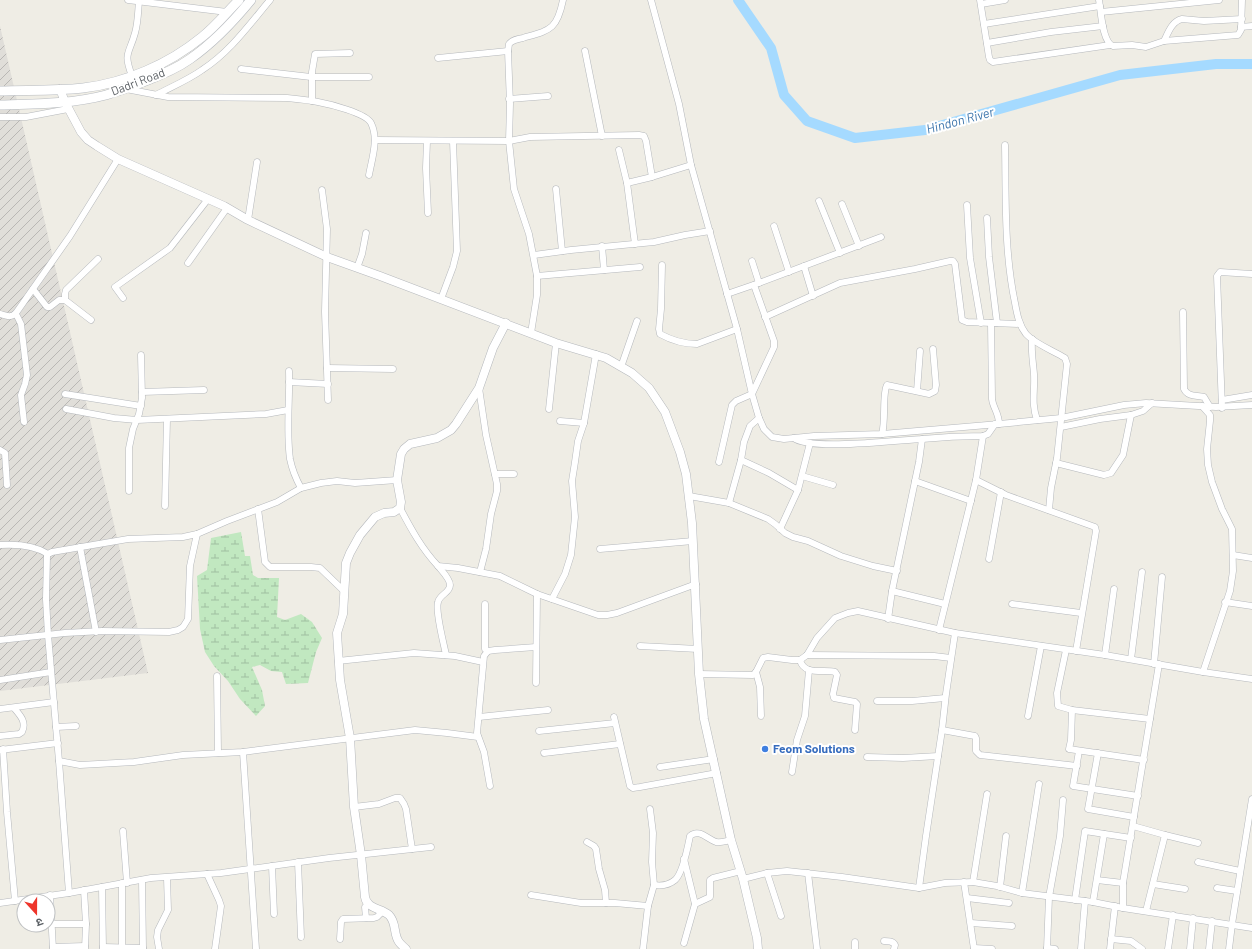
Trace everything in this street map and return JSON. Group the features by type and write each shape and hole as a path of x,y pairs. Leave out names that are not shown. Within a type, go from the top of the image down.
{"main road":[{"name":"Dadri Road","path":"0,91 60,90 104,84 132,76 170,59 203,36 239,0"},
{"name":"Dadri Road","path":"0,105 67,105 125,89 160,76 189,59 225,29 237,18 251,0"}],"street":[{"path":"128,0 227,12"},
{"path":"156,95 188,79 216,60 232,45 270,0"},
{"path":"531,333 537,295 537,276 529,234 514,189 509,141 510,99 508,44 513,40 547,31 552,27 556,21 562,0"},
{"path":"651,0 679,104 691,165 737,329 752,394 764,429 772,437 794,438 882,434 997,424 1061,418 1124,405 1152,403 1222,408 1252,406"},
{"path":"1005,0 980,2 990,60 993,62 1110,45 1132,45 1146,47 1164,41 1234,36 1240,33 1242,0"},
{"path":"984,24 1100,6 1219,0"},
{"path":"132,76 128,66 127,57 135,34 143,1"},
{"path":"1100,6 1105,38 1110,45"},
{"path":"1164,41 1176,21 1182,19 1204,21 1242,19"},
{"path":"987,43 1051,32 1103,26"},
{"path":"1241,27 1252,26"},
{"path":"438,58 508,51"},
{"path":"585,51 602,136"},
{"path":"312,101 312,77 315,54 350,53"},
{"path":"241,69 312,77 369,77"},
{"path":"125,89 168,97 287,98 312,101 362,116 371,123 375,140 369,175"},
{"path":"60,90 81,132 88,140 118,159 208,199 248,220 327,257 556,343 596,354 632,373 649,388 665,412 680,452 686,474 693,541 699,674 704,719 731,840 742,875 757,938 758,949"},
{"path":"510,99 548,96"},
{"path":"0,117 26,117 67,105"},
{"path":"375,140 509,141 530,137 639,135 644,136 646,141 652,177"},
{"path":"427,141 426,168 428,213"},
{"path":"441,299 457,251 453,141"},
{"path":"1005,145 1007,247 1010,280 1020,324 1032,339 1065,358 1067,364 1061,427 1049,510"},
{"path":"619,150 627,184 635,244"},
{"path":"0,314 10,317 15,314 70,236 118,159"},
{"path":"248,220 257,162"},
{"path":"627,184 691,165"},
{"path":"556,189 562,251"},
{"path":"322,190 328,229 325,312 328,400"},
{"path":"123,298 115,287 170,248 208,199"},
{"path":"819,201 840,253"},
{"path":"842,204 859,246"},
{"path":"967,205 970,258 981,323"},
{"path":"188,263 227,208"},
{"path":"794,438 798,441 810,443 856,444 922,438 983,436 988,434 997,424 998,414 992,403 994,323 987,218"},
{"path":"774,226 789,272"},
{"path":"534,255 602,246 654,242 710,231"},
{"path":"357,268 362,254 366,233"},
{"path":"726,294 789,272 880,237"},
{"path":"602,246 604,270"},
{"path":"65,300 66,290 98,259"},
{"path":"719,462 732,405 736,401 752,394 774,346 774,341 765,317 756,284 752,261"},
{"path":"765,317 814,296 840,282 915,270 953,261 955,264 962,320 981,323 1020,324"},
{"path":"662,265 660,334 690,344 697,344 737,329"},
{"path":"804,266 814,296"},
{"path":"537,276 640,267"},
{"path":"1222,408 1216,276 1220,272 1252,274"},
{"path":"33,289 47,306 50,307 59,300 65,300 91,320"},
{"path":"1183,312 1184,389 1189,395 1204,397 1210,407"},
{"path":"15,314 21,324 27,375 21,392 24,422"},
{"path":"621,367 637,321"},
{"path":"446,655 437,604 442,595 447,592 450,587 450,582 438,566 426,554 400,508 401,502 397,480 401,454 410,444 437,438 451,430 456,424 479,388 493,348 506,323"},
{"path":"1032,339 1031,349 1034,375 1033,405 1037,420"},
{"path":"549,409 556,343"},
{"path":"882,434 885,426 886,387 890,385 929,394 935,391 936,385 933,349"},
{"path":"917,391 920,351"},
{"path":"552,599 565,574 571,555 575,517 572,481 578,441 584,423 596,354"},
{"path":"129,491 129,448 141,406 141,355"},
{"path":"327,368 393,369"},
{"path":"289,371 288,410 290,459 295,476 301,488"},
{"path":"289,382 328,384"},
{"path":"479,388 497,491 480,572"},
{"path":"142,392 204,390"},
{"path":"65,394 141,406"},
{"path":"1222,400 1252,395"},
{"path":"1061,427 1100,419 1131,415 1143,411 1152,403"},
{"path":"1202,406 1210,415 1207,449 1208,465 1219,502 1232,530 1233,555 1232,582 1203,672"},
{"path":"66,409 114,418 137,420 266,414 288,410"},
{"path":"1056,463 1104,475 1111,473 1123,455 1131,415"},
{"path":"729,503 741,460 744,442 750,426 759,418"},
{"path":"165,506 167,419"},
{"path":"560,421 584,423"},
{"path":"938,630 976,480 983,436"},
{"path":"888,619 892,591 915,481 922,438"},
{"path":"780,529 798,490 810,443"},
{"path":"0,450 5,453 7,485"},
{"path":"741,460 769,473 798,490"},
{"path":"495,474 514,474"},
{"path":"802,476 833,485"},
{"path":"48,554 52,552 128,539 183,537 197,534 276,502 301,488 321,483 355,483 397,480"},
{"path":"976,480 1001,492 1095,527 1096,531 1076,651"},
{"path":"915,481 971,501"},
{"path":"989,559 1001,492"},
{"path":"689,496 729,503 768,520 784,533 793,537 808,541 840,556 896,571"},
{"path":"400,508 394,512 384,513 375,517 360,535 350,553 346,563 343,614 337,633 340,680 350,738 354,807 365,897 368,905 383,911 390,916 394,922 399,942 406,949"},
{"path":"258,509 266,564 270,566 320,568 344,591"},
{"path":"0,640 96,632 169,632 178,630 183,627 188,619 190,566 197,534"},
{"path":"600,549 693,541"},
{"path":"0,545 15,545 39,549 48,554"},
{"path":"80,547 96,632"},
{"path":"48,554 46,599 48,635 58,743 69,893"},
{"path":"1233,555 1252,558"},
{"path":"438,566 458,568 500,576 537,594 598,615 617,613 696,584"},
{"path":"1131,659 1142,572"},
{"path":"1123,908 1123,883 1144,760 1157,664 1162,577"},
{"path":"1105,655 1114,589"},
{"path":"892,591 945,604"},
{"path":"536,683 537,594"},
{"path":"1225,602 1252,606"},
{"path":"485,604 485,648 488,651"},
{"path":"1012,604 1082,613"},
{"path":"761,716 760,687 756,672 761,660 768,657 800,660 806,655 835,618 855,611 955,633 1131,659 1203,672 1252,678"},
{"path":"919,888 955,633"},
{"path":"490,786 484,752 478,737 477,729 484,656 488,651 536,646"},
{"path":"640,646 698,649"},
{"path":"1028,716 1041,646"},
{"path":"1066,650 1057,692 1056,702 1058,706 1072,710 1150,719"},
{"path":"338,661 414,653 446,655 483,662"},
{"path":"806,655 934,656 951,658"},
{"path":"800,660 801,664 809,670 835,672 837,675 833,694 834,698 855,702 857,704 855,730"},
{"path":"792,772 797,740 805,716 809,670"},
{"path":"0,680 51,672"},
{"path":"699,674 753,674 756,672"},
{"path":"216,676 218,753"},
{"path":"876,701 912,701 945,698"},
{"path":"0,709 54,702"},
{"path":"0,736 19,734 22,732 24,724 20,714 14,708"},
{"path":"479,717 548,710"},
{"path":"1072,710 1071,740 1069,749 1144,760"},
{"path":"539,731 614,720 628,782 633,788 717,773"},
{"path":"56,727 76,726"},
{"path":"59,760 80,765 134,762 183,755 243,752 415,730 478,737"},
{"path":"942,730 972,734 976,738 976,751 980,755 1077,766"},
{"path":"0,903 15,901 2,749 58,743"},
{"path":"544,753 620,744"},
{"path":"1079,751 1073,786 1138,796"},
{"path":"243,752 256,949"},
{"path":"1098,753 1088,809 1134,817"},
{"path":"867,758 938,756"},
{"path":"660,767 714,759"},
{"path":"1022,893 1039,784"},
{"path":"973,882 987,794"},
{"path":"354,807 379,804 395,798 400,798 406,809 412,849"},
{"path":"1229,949 1252,799"},
{"path":"1055,949 1047,949 1049,897 1060,836 1063,800"},
{"path":"643,949 648,906 654,885 652,862 653,833 650,809"},
{"path":"1133,826 1198,843"},
{"path":"122,948 124,883 123,831"},
{"path":"654,885 661,886 673,882 676,878 692,834 696,832 717,842 731,840"},
{"path":"1075,900 1085,832 1131,838"},
{"path":"1093,902 1104,834"},
{"path":"1146,911 1165,835"},
{"path":"1000,886 1006,836"},
{"path":"1245,841 1252,843"},
{"path":"587,842 596,849 599,869 605,890 606,903"},
{"path":"56,894 142,880 251,869 298,862 431,847"},
{"path":"684,859 695,904 684,943"},
{"path":"298,862 301,937"},
{"path":"1198,862 1240,872"},
{"path":"272,866 274,914"},
{"path":"695,904 710,897 710,880 713,878 787,871 842,876 919,888 945,883 973,882 1000,886 1022,893 1093,902 1252,928"},
{"path":"808,873 818,949"},
{"path":"207,874 221,906 215,949"},
{"path":"767,874 781,916"},
{"path":"159,949 157,937 158,930 168,910 167,878"},
{"path":"102,887 103,948 143,948 142,880"},
{"path":"1097,880 1123,883"},
{"path":"964,882 974,948 992,949"},
{"path":"1153,884 1185,889"},
{"path":"1217,888 1237,892"},
{"path":"52,933 53,948 85,947 86,924 84,890"},
{"path":"531,895 581,903 648,906"},
{"path":"967,898 1009,903"},
{"path":"1081,949 1085,901"},
{"path":"366,918 365,907 368,905"},
{"path":"1110,949 1115,906"},
{"path":"340,939 341,922 343,919 377,917 383,911"},
{"path":"1168,949 1173,915"},
{"path":"1190,949 1193,918"},
{"path":"1209,949 1212,921"},
{"path":"970,922 1012,926"},
{"path":"56,924 86,924"},
{"path":"1111,939 1131,941 1142,949"},
{"path":"884,941 894,944 894,949"},
{"path":"855,942 855,949"}],"shaded area":[{"path":"0,26 148,673 0,691"}],"green space":[{"path":"241,532 245,556 250,556 253,575 258,578 279,578 277,617 285,620 301,614 312,622 322,638 316,652 308,683 286,684 282,672 271,671 260,665 252,667 262,690 265,706 256,716 240,699 228,681 214,666 205,652 200,629 197,576 207,570 211,538"}],"waterway":[{"name":"Hindon River","path":"738,0 771,48 784,95 807,121 855,138 925,130 1120,75 1216,64 1252,64"}],"place":[{"name":"Feom Solutions","path":"765,749"}]}
